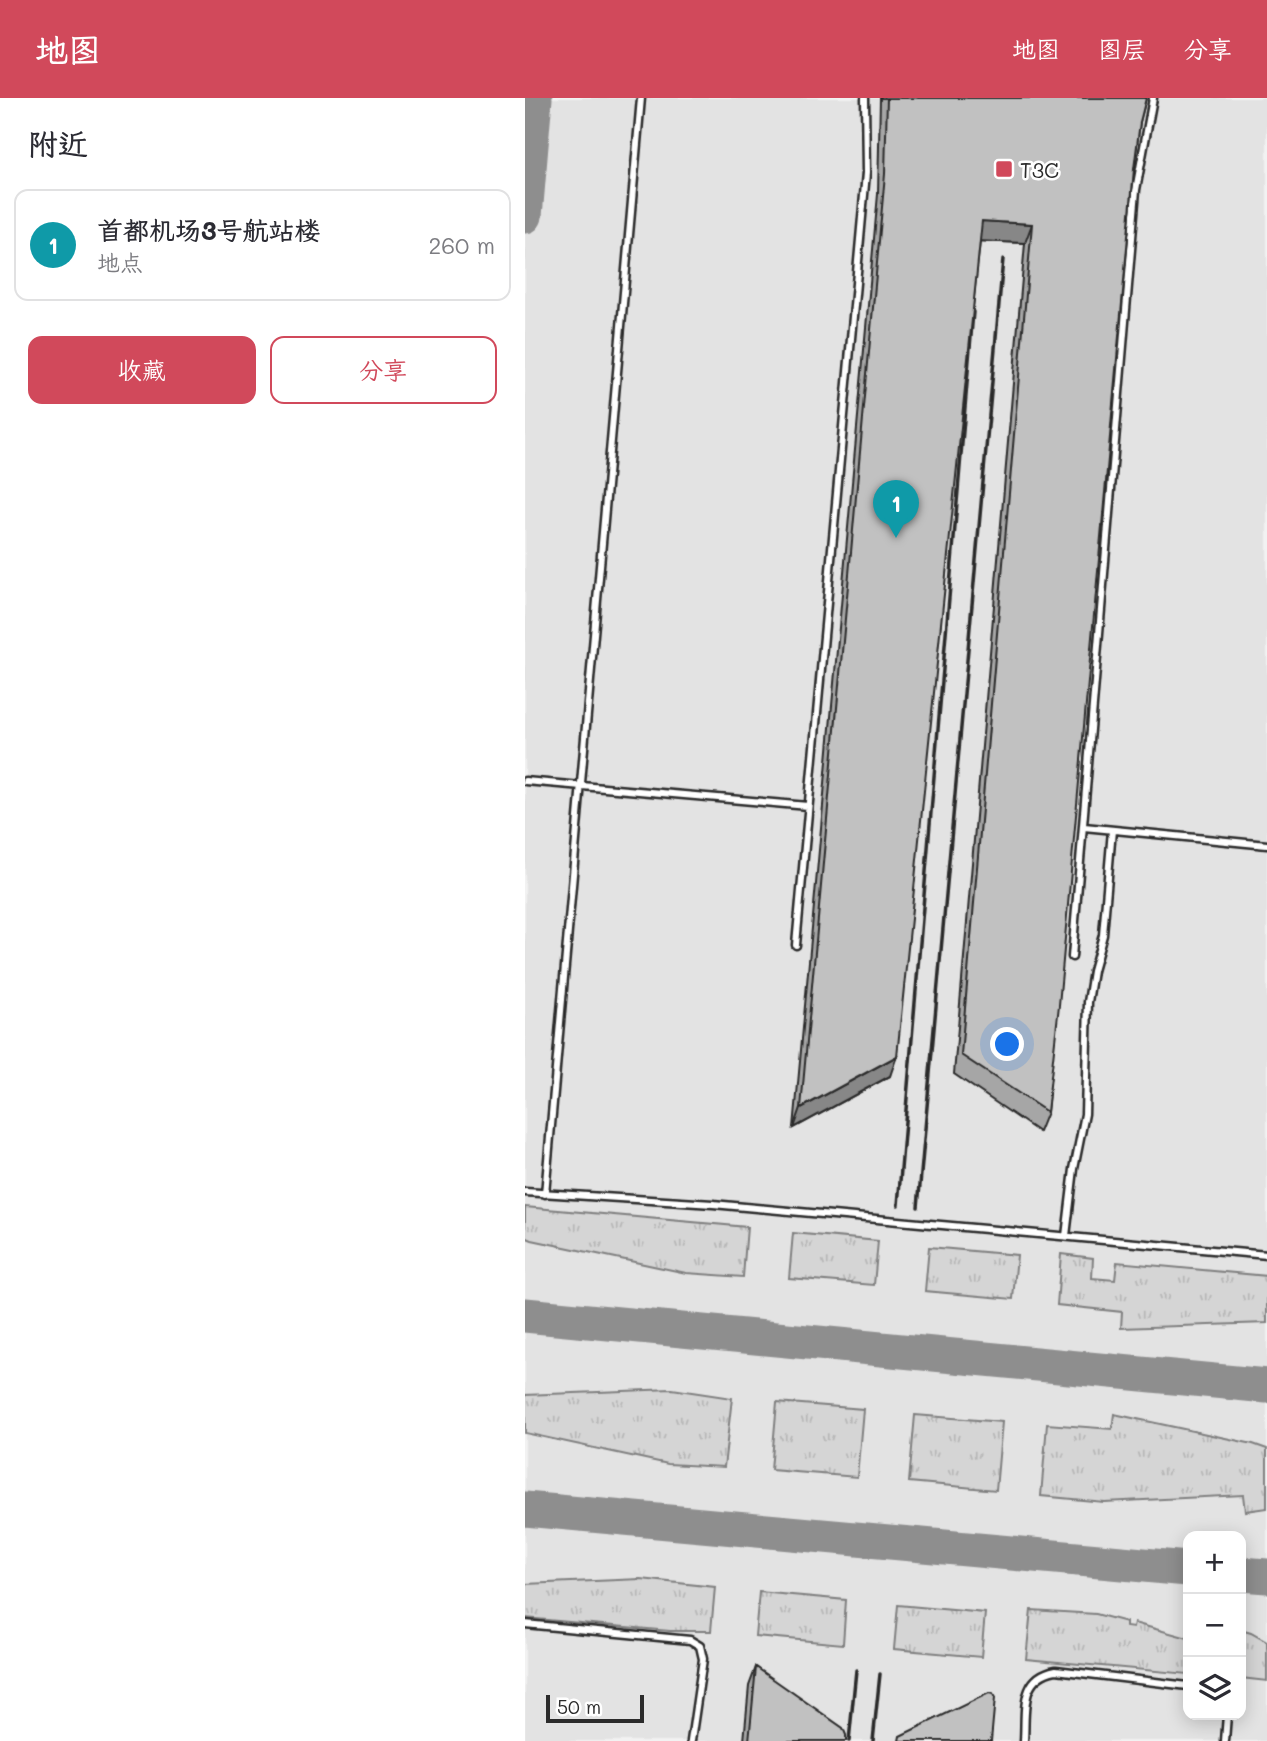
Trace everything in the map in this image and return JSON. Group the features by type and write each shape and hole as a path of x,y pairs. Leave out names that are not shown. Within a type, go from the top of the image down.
{"lane":[{"path":"545,1194 641,98"},
{"path":"796,945 866,173 865,98"},
{"path":"1072,957 1136,190 1153,98"},
{"path":"525,781 808,806"},
{"path":"1084,827 1267,845"},
{"path":"1066,1236 1073,1169 1085,1114 1088,1002 1103,934 1112,830"},
{"path":"525,1192 713,1204 1267,1255"},
{"path":"525,1623 690,1640 700,1646 703,1659 691,1741"},
{"path":"1024,1741 1029,1685 1036,1676 1044,1672 1056,1670 1183,1685"},
{"path":"1225,1741 1227,1720"}],"shaded area":[{"path":"525,98 1267,98 1267,1741 525,1741"}],"green space":[{"path":"525,1207 747,1227 743,1277 686,1273 532,1240 525,1237"},
{"path":"793,1233 878,1241 874,1285 789,1278"},
{"path":"929,1247 1017,1255 1013,1299 925,1291"},
{"path":"1061,1254 1093,1258 1092,1278 1115,1280 1117,1262 1267,1276 1267,1323 1121,1328 1122,1312 1057,1305"},
{"path":"672,1389 732,1398 724,1467 668,1464 525,1433 525,1395"},
{"path":"777,1402 863,1409 857,1477 771,1470"},
{"path":"1114,1414 1267,1449 1267,1508 1245,1511 1243,1495 1104,1502 1041,1496 1047,1424 1112,1429"},
{"path":"915,1415 1002,1422 996,1490 909,1482"},
{"path":"641,1579 715,1587 711,1631 670,1631 525,1618 525,1584"},
{"path":"759,1592 846,1600 843,1644 755,1636"},
{"path":"898,1605 985,1613 981,1657 894,1649"},
{"path":"1031,1610 1096,1614 1126,1622 1126,1627 1133,1628 1134,1623 1183,1637 1183,1674 1026,1659"},
{"path":"1246,1632 1267,1642 1267,1681 1246,1679"}],"building":[{"path":"887,98 1146,98 1134,169 1059,1005 1047,1112 961,1055 1032,224 982,221 897,1056 801,1108 885,174"},
{"path":"756,1667 843,1728 846,1741 749,1741"},
{"path":"989,1693 995,1698 991,1741 899,1741 900,1736"}],"taxiway":[{"path":"525,216 535,98"},
{"path":"525,1315 1267,1386"},
{"path":"525,1509 1183,1569"},
{"path":"1246,1574 1267,1576"}],"railway":[{"path":"918,1207 1003,259"},
{"path":"898,1205 973,312"},
{"path":"849,1741 856,1670"},
{"path":"873,1741 880,1674"}],"place":[{"name":"T3C","path":"1004,169"},
{"name":"首都机场3号航站楼","path":"896,538"}]}
